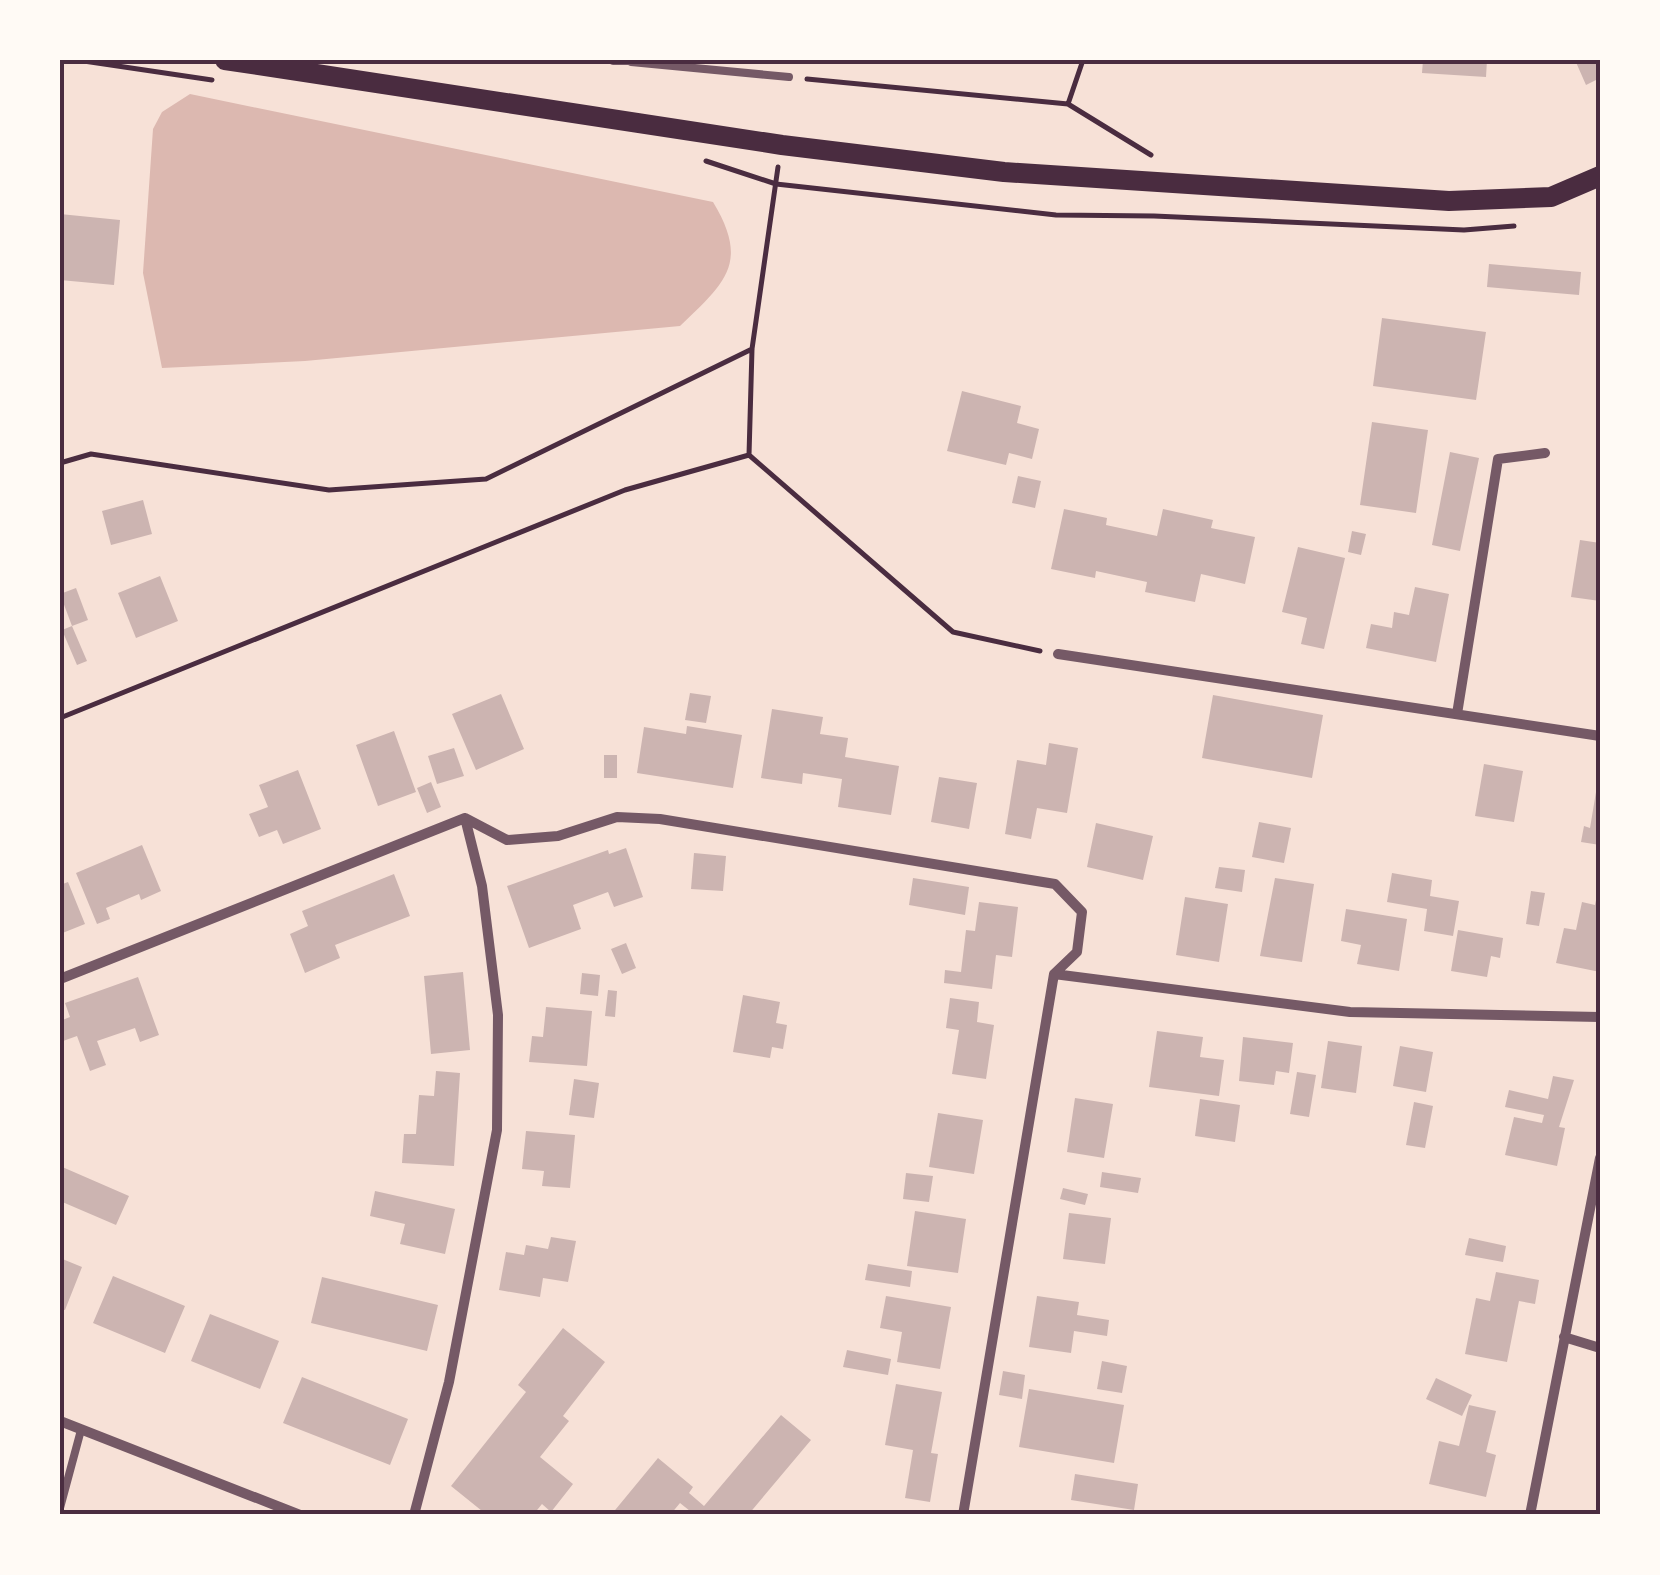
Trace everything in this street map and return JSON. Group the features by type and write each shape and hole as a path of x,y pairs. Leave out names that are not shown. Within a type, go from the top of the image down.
{"main road":[{"path":"226,60 782,144 1004,172 1449,202 1551,196 1600,176"}],"street":[{"path":"613,60 632,61"},
{"path":"1456,714 1498,459 1545,452"},
{"path":"1058,654 1600,736"},
{"path":"60,979 465,818 507,840 558,836 618,817 660,819 1055,884 1082,912 1077,952 1054,974 963,1515"},
{"path":"414,1515 449,1382 497,1130 498,1014 482,886 465,818"},
{"path":"1054,974 1350,1012 1600,1016"},
{"path":"1530,1515 1600,1158"},
{"path":"1564,1337 1600,1348"},
{"path":"60,1421 300,1515"}],"lane":[{"path":"632,61 789,78"},
{"path":"60,1508 81,1430"}],"path":[{"path":"1068,104 1083,60"},
{"path":"789,78 1068,104 1158,160"},
{"path":"749,455 752,350 776,184 1056,216 1154,216 1464,230 1520,226"},
{"path":"60,463 91,454 329,490 486,478 752,350"},
{"path":"749,455 953,632 1058,654"},
{"path":"60,718 625,490 749,455"}],"shaded area":[{"path":"190,94 713,202 730,241 727,271 709,297 680,326 305,361 162,368 143,273 153,129 162,112"}],"building":[{"path":"1423,60 1487,60 1486,77 1422,73"},
{"path":"1575,60 1600,60 1600,78 1586,85"},
{"path":"60,214 120,220 114,285 60,280"},
{"path":"1489,264 1581,272 1579,295 1487,287"},
{"path":"1382,318 1486,332 1476,400 1373,386"},
{"path":"962,391 1021,406 1017,423 1039,429 1032,459 1009,453 1006,465 947,451"},
{"path":"1372,422 1428,430 1416,513 1360,505"},
{"path":"1450,452 1479,458 1460,551 1432,545"},
{"path":"1018,476 1041,481 1035,508 1012,503"},
{"path":"143,500 152,534 111,545 102,511"},
{"path":"1064,509 1107,518 1106,525 1157,536 1163,509 1213,520 1211,528 1255,537 1245,584 1201,574 1195,602 1145,592 1147,582 1096,571 1095,578 1051,569"},
{"path":"1352,531 1366,534 1361,555 1348,552"},
{"path":"1580,540 1600,543 1600,601 1571,597"},
{"path":"1298,547 1345,558 1324,649 1301,644 1307,618 1282,612"},
{"path":"160,576 178,621 136,638 118,593"},
{"path":"1415,587 1449,594 1436,662 1366,648 1371,624 1392,628 1394,612 1409,615"},
{"path":"76,588 88,620 72,626 60,594"},
{"path":"72,626 87,661 77,665 62,630"},
{"path":"690,693 711,696 706,723 685,720"},
{"path":"501,694 524,749 476,770 452,714"},
{"path":"1213,695 1323,715 1312,778 1202,758"},
{"path":"772,709 823,717 820,734 848,738 845,757 899,766 891,815 838,807 842,779 803,773 802,784 761,778"},
{"path":"687,726 742,735 733,788 637,773 644,727 686,734"},
{"path":"394,731 416,792 378,806 356,745"},
{"path":"1049,743 1078,748 1067,813 1037,808 1031,839 1005,834 1017,760 1046,765"},
{"path":"454,748 464,776 437,784 428,756"},
{"path":"604,755 617,755 617,778 604,778"},
{"path":"1484,764 1523,771 1514,822 1475,816"},
{"path":"298,770 321,829 283,844 277,830 259,837 249,814 268,807 259,785"},
{"path":"939,777 977,783 969,829 931,822"},
{"path":"1598,780 1600,845 1581,842 1584,826 1590,828"},
{"path":"431,782 441,807 427,813 417,788"},
{"path":"1259,822 1291,828 1284,863 1252,857"},
{"path":"1096,823 1153,836 1143,880 1087,867"},
{"path":"142,845 161,891 141,900 139,894 106,908 110,919 97,924 76,873"},
{"path":"626,848 643,897 614,907 608,892 573,905 581,929 529,948 507,886 608,850 609,854"},
{"path":"694,853 726,856 723,891 691,889"},
{"path":"1219,867 1245,870 1242,892 1215,888"},
{"path":"1392,873 1432,880 1430,896 1459,901 1453,936 1424,931 1427,909 1387,902"},
{"path":"394,874 410,916 335,945 340,958 305,973 290,934 308,926 302,911"},
{"path":"913,878 969,887 965,915 909,905"},
{"path":"1275,878 1314,884 1302,962 1260,956"},
{"path":"68,882 85,924 60,934 60,885"},
{"path":"1598,890 1600,972 1556,963 1564,928 1576,930 1582,902 1595,905"},
{"path":"1531,891 1545,893 1539,926 1526,924"},
{"path":"1185,897 1228,904 1219,962 1176,955"},
{"path":"979,902 1018,907 1012,957 996,955 992,989 944,983 945,970 961,972 966,930 975,931"},
{"path":"1346,909 1407,919 1399,971 1357,964 1361,945 1341,941"},
{"path":"1458,930 1503,938 1500,958 1491,956 1487,977 1451,971"},
{"path":"626,943 636,968 622,974 611,949"},
{"path":"463,972 470,1050 431,1054 424,976"},
{"path":"582,973 600,975 598,996 580,994"},
{"path":"138,977 159,1035 140,1042 135,1028 97,1041 106,1065 90,1071 77,1036 63,1041 60,1021 70,1017 65,1003"},
{"path":"608,990 617,991 615,1017 605,1016"},
{"path":"743,995 780,1002 776,1023 787,1025 783,1049 772,1047 770,1058 733,1052"},
{"path":"950,998 979,1002 977,1022 994,1025 986,1079 952,1074 959,1030 946,1028"},
{"path":"546,1007 592,1011 587,1066 529,1062 532,1036 543,1037"},
{"path":"1157,1031 1203,1037 1200,1057 1224,1060 1219,1096 1149,1087"},
{"path":"1243,1037 1293,1043 1289,1073 1276,1071 1274,1085 1239,1081"},
{"path":"1328,1041 1362,1046 1356,1093 1321,1088"},
{"path":"1400,1046 1433,1052 1426,1092 1393,1086"},
{"path":"436,1071 460,1073 454,1166 402,1163 404,1134 416,1134 419,1095 434,1096"},
{"path":"1297,1072 1316,1075 1309,1117 1290,1114"},
{"path":"1553,1076 1574,1080 1559,1127 1565,1128 1557,1166 1505,1155 1514,1117 1542,1123 1544,1115 1505,1107 1509,1090 1548,1099"},
{"path":"574,1079 599,1083 594,1118 569,1115"},
{"path":"1075,1098 1113,1104 1104,1158 1067,1152"},
{"path":"1200,1099 1240,1105 1235,1142 1195,1136"},
{"path":"1414,1102 1433,1106 1425,1148 1406,1145"},
{"path":"938,1113 983,1120 974,1174 929,1167"},
{"path":"526,1131 575,1135 570,1188 542,1186 544,1171 522,1169"},
{"path":"60,1166 129,1196 116,1225 60,1201"},
{"path":"1102,1172 1141,1178 1138,1193 1100,1187"},
{"path":"906,1173 933,1176 929,1202 903,1199"},
{"path":"1063,1188 1088,1194 1085,1205 1060,1199"},
{"path":"375,1191 455,1209 445,1254 400,1244 405,1224 370,1216"},
{"path":"915,1211 966,1219 958,1273 907,1266"},
{"path":"1069,1213 1111,1218 1105,1264 1063,1259"},
{"path":"551,1237 576,1241 568,1282 543,1278 540,1297 499,1290 506,1252 524,1255 526,1245 548,1249"},
{"path":"1469,1238 1506,1246 1503,1262 1465,1255"},
{"path":"60,1258 82,1267 65,1310 60,1309"},
{"path":"868,1264 912,1271 910,1287 865,1280"},
{"path":"1496,1272 1539,1280 1535,1304 1519,1301 1507,1362 1465,1354 1476,1298 1490,1301"},
{"path":"113,1276 185,1306 165,1353 93,1323"},
{"path":"322,1277 438,1305 427,1351 311,1323"},
{"path":"886,1296 951,1307 940,1369 897,1362 902,1332 880,1328"},
{"path":"1037,1296 1079,1302 1077,1315 1109,1320 1107,1336 1074,1331 1071,1353 1029,1347"},
{"path":"210,1314 279,1341 260,1389 191,1361"},
{"path":"563,1328 605,1362 563,1416 569,1421 540,1457 573,1484 551,1512 542,1504 533,1515 487,1515 451,1486 526,1392 518,1385"},
{"path":"847,1350 891,1359 888,1375 843,1367"},
{"path":"1102,1361 1127,1366 1122,1393 1097,1389"},
{"path":"1003,1371 1025,1375 1022,1399 999,1395"},
{"path":"302,1377 408,1419 390,1465 283,1423"},
{"path":"1436,1378 1472,1395 1462,1416 1426,1399"},
{"path":"896,1384 942,1392 931,1453 938,1454 930,1502 905,1498 913,1450 885,1445"},
{"path":"1029,1389 1124,1405 1114,1463 1019,1447"},
{"path":"1469,1405 1496,1411 1486,1452 1496,1455 1486,1497 1429,1484 1439,1441 1459,1446"},
{"path":"781,1415 811,1440 748,1515 695,1515 680,1503 670,1515 611,1515 658,1458 693,1487 689,1493 704,1506"},
{"path":"1075,1474 1138,1484 1134,1510 1071,1500"}]}
